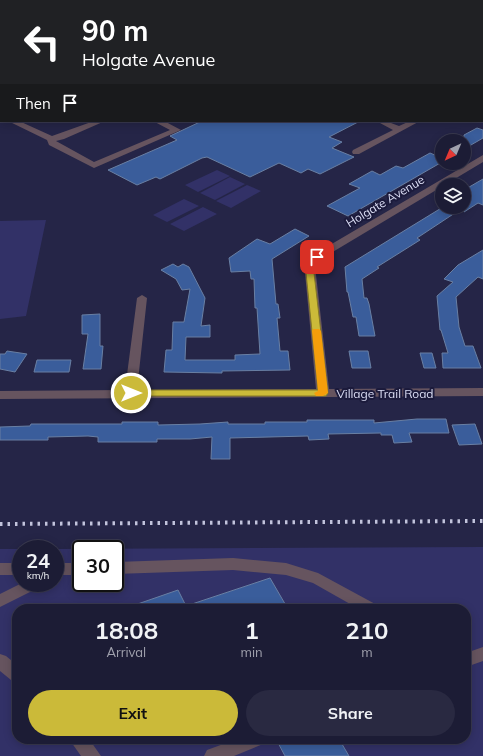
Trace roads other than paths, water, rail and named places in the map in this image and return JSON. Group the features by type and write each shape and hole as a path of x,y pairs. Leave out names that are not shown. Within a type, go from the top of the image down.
{"street":[{"path":"14,122 51,139 61,137 98,122"},
{"path":"51,139 52,143 56,146 94,165 177,130 159,122"},
{"path":"386,122 384,123 399,129"},
{"path":"356,152 414,122"},
{"name":"Holgate Avenue","path":"323,393 310,273 312,262 317,257 483,158"},
{"path":"131,393 142,298"},
{"name":"Village Trail Road","path":"0,395 483,392"},
{"path":"124,568 233,564 286,569 318,579 363,604"},
{"path":"0,569 12,569"},
{"path":"0,601 18,592"},
{"path":"471,658 483,654"},
{"path":"0,661 12,671"},
{"path":"82,744 92,756"},
{"path":"213,756 244,744"}],"railway":[{"path":"0,524 483,521"}]}
